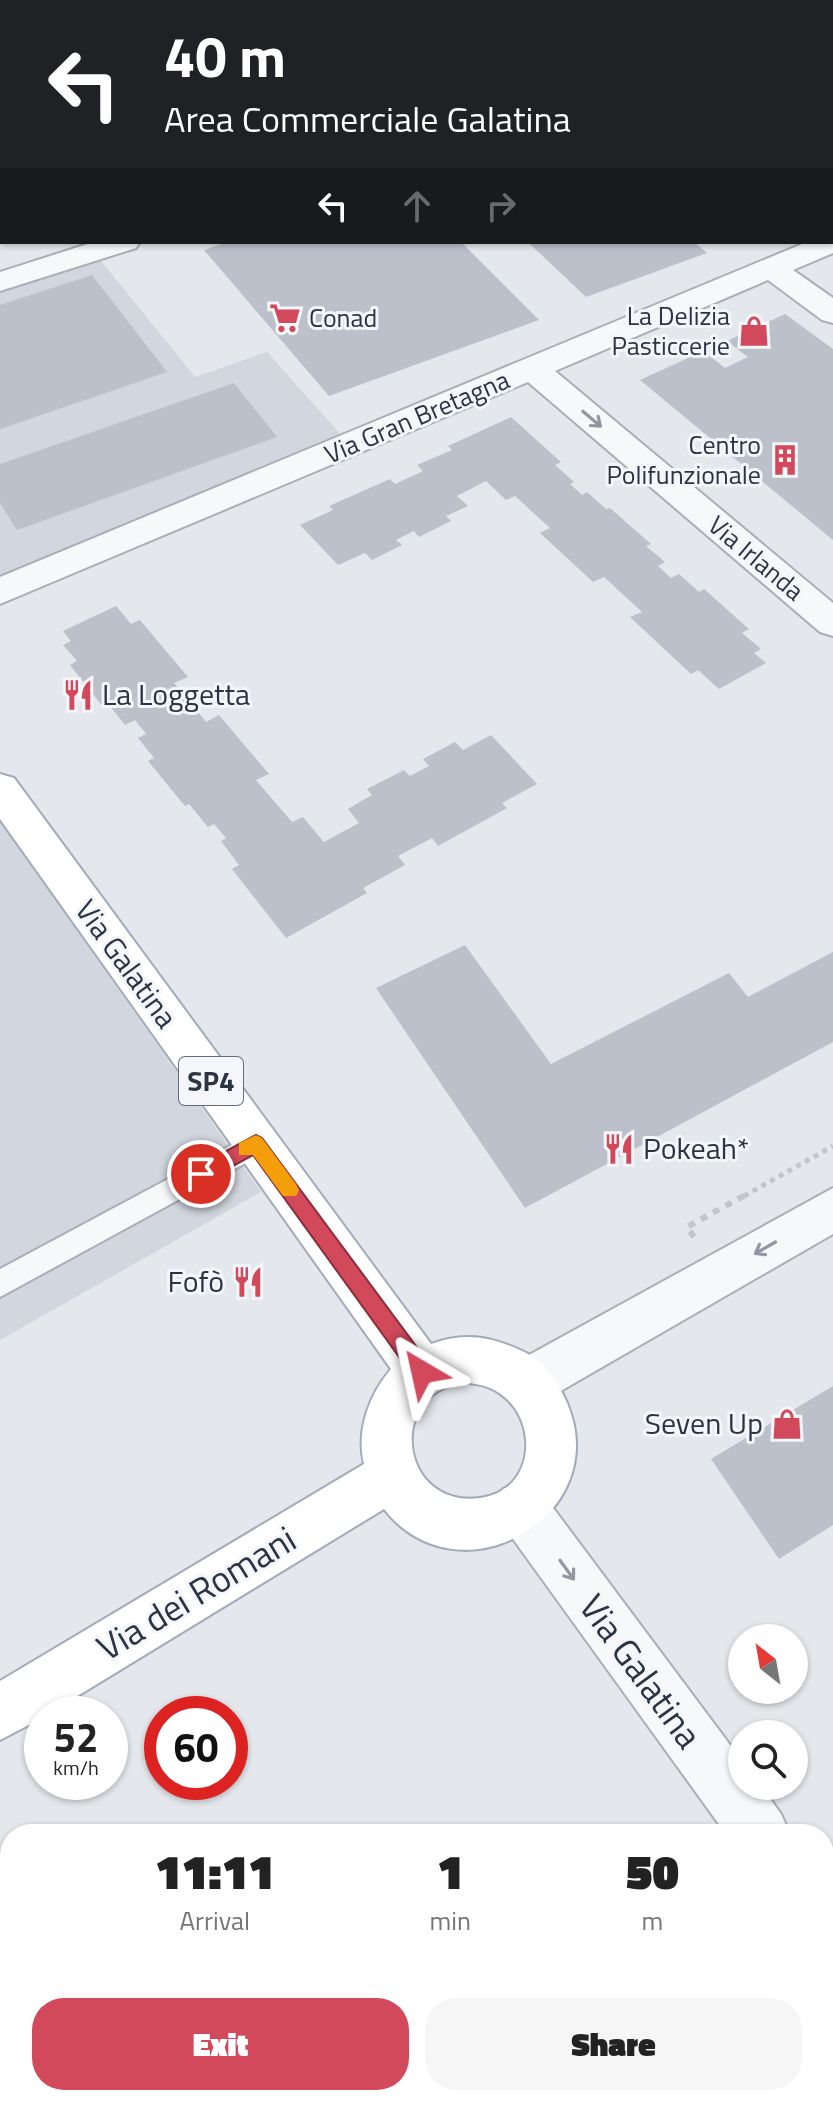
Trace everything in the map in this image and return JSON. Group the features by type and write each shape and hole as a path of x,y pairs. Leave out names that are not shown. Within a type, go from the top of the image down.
{"main road":[{"name":"Via Galatina","path":"0,789 422,1372"},
{"path":"476,1360 504,1367 527,1383 544,1405 552,1432 552,1461 541,1487 521,1507 486,1522 449,1521 425,1511 406,1496 393,1475 386,1452 389,1417 406,1387 422,1372 448,1362 476,1360"},
{"name":"Via dei Romani","path":"0,1712 393,1475"}],"street":[{"path":"0,282 119,244"},
{"name":"Via Gran Bretagna","path":"0,591 828,244"},
{"path":"771,268 833,313"},
{"name":"Via Irlanda","path":"532,368 833,623"},
{"path":"527,1383 833,1209"},
{"name":"Via Galatina","path":"521,1507 754,1824"}],"lane":[{"path":"0,1284 256,1144"}],"shaded area":[{"path":"94,252 195,377 267,352 350,445 0,591 0,282"},
{"path":"0,821 261,1192 0,1340"}],"building":[{"path":"221,244 463,244 539,320 329,396 204,250"},
{"path":"530,244 696,244 707,253 586,297"},
{"path":"92,275 167,372 0,429 0,305"},
{"name":"Centro Polifunzionale","path":"785,314 833,349 833,540 640,380 703,351 725,368 748,357 727,341"},
{"path":"234,383 277,437 17,530 0,503 0,464"},
{"path":"511,417 561,462 555,465 574,482 570,484 582,495 587,492 606,509 610,508 651,544 646,546 665,562 658,566 671,578 679,574 699,592 704,589 749,629 742,633 761,649 754,653 766,663 719,689 698,670 691,674 630,617 642,612 604,577 593,582 540,533 550,528 515,496 506,500 486,481 457,496 468,506 446,516 451,521 419,537 414,531 396,540 402,545 372,560 365,553 338,565 300,525 333,510 329,506 390,479 395,484 423,471 417,465 452,450 448,446"},
{"path":"116,606 131,624 140,620 188,677 174,683 206,722 219,715 269,774 256,780 292,822 303,817 324,842 359,823 348,809 372,795 367,789 404,770 410,776 429,766 423,759 455,742 463,750 491,735 537,784 502,803 507,808 438,846 432,838 398,856 405,865 363,888 367,893 286,938 232,869 239,865 221,841 226,838 214,824 208,827 189,804 185,806 148,761 154,758 138,738 146,734 135,720 125,725 109,705 104,708 70,665 77,661 63,645 71,641 63,631"},
{"path":"465,945 551,1064 729,973 748,997 833,952 833,1042 525,1208 376,988"},
{"path":"833,1386 833,1525 779,1559 711,1459"}],"slow traffic":[{"path":"245,1149 256,1144 290,1190"}],"place":[{"name":"Conad","path":"285,318"},
{"name":"La Delizia Pasticcerie","path":"754,331"},
{"name":"Centro Polifunzionale","path":"785,460"},
{"name":"La Loggetta","path":"78,695"},
{"name":"Pokeah*","path":"619,1149"},
{"name":"Fofò","path":"248,1282"},
{"name":"Seven Up","path":"787,1424"}],"route":[{"path":"201,1174 256,1144 422,1372"}]}
